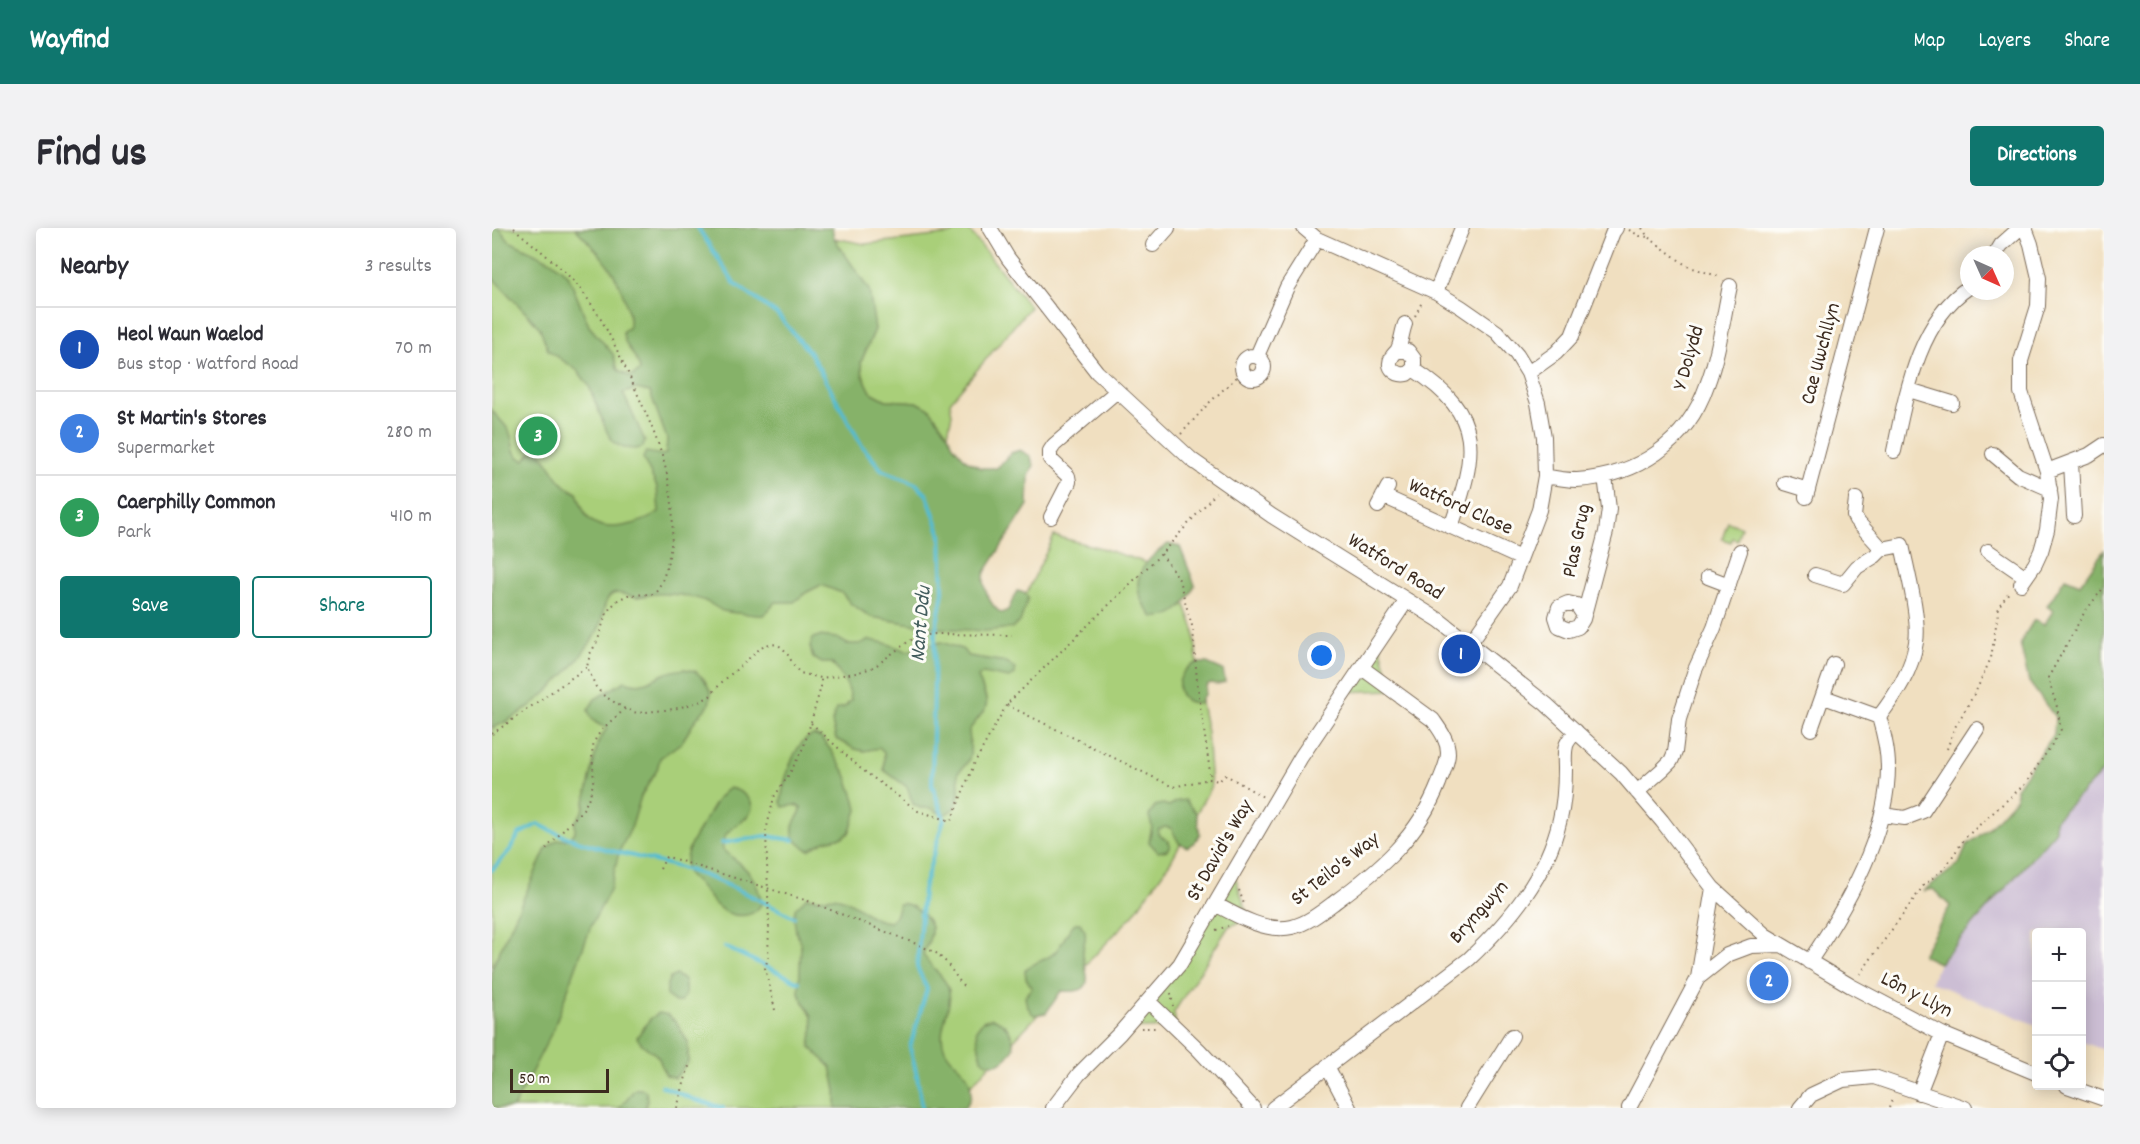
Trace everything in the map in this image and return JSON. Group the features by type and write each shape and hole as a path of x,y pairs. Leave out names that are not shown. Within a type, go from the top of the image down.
{"street":[{"name":"Watford Road","path":"990,228 1008,258 1097,372 1192,460 1224,484 1439,620 1470,643 1576,731 1609,762 1662,821 1713,888 1765,935 1781,945"},
{"path":"1153,245 1168,228"},
{"path":"1304,228 1317,239 1432,291 1461,307 1497,332 1517,355 1528,373 1538,403 1544,437 1545,476 1539,510 1506,594 1470,643"},
{"path":"1432,291 1462,228"},
{"path":"1528,373 1556,353 1572,336 1612,232 1616,228"},
{"name":"Cae Uwchllyn","path":"1785,483 1807,493 1877,228"},
{"path":"2000,246 2020,228"},
{"path":"1988,551 2024,580 2041,551 2047,530 2051,499 2048,471 2020,392 2021,361 2038,306 2039,278 2025,228"},
{"path":"1242,372 1243,361 1249,356 1257,356 1287,287 1317,239"},
{"name":"Y Dolydd","path":"1545,476 1575,480 1605,476 1639,464 1664,449 1691,419 1707,385 1730,286"},
{"path":"1894,451 1904,404 1925,339 1960,293"},
{"path":"1405,324 1398,351 1403,350 1412,355 1415,363 1413,369 1441,389 1462,416 1470,447 1468,475 1450,527"},
{"path":"1909,390 1952,403"},
{"path":"1051,517 1069,482 1068,476 1050,459 1050,452 1054,445 1117,391"},
{"path":"2048,471 2089,455 2104,445"},
{"path":"1993,454 2018,475 2050,489"},
{"path":"2071,463 2074,516"},
{"name":"Plas Grug","path":"1583,614 1606,532 1610,509 1605,476"},
{"name":"Watford Close","path":"1383,496 1520,558"},
{"path":"1856,499 1854,516 1856,520 1882,549"},
{"path":"1809,962 1855,888 1882,815 1888,768 1886,743 1880,717 1899,691 1912,661 1917,640 1914,605 1902,545 1882,549 1857,567 1843,584 1815,575"},
{"path":"1637,792 1671,761 1675,752 1679,719 1740,551"},
{"path":"1708,577 1729,585"},
{"name":"St David's Way","path":"1053,1108 1079,1074 1180,964 1301,757 1407,600"},
{"path":"1811,729 1834,664"},
{"name":"St Teilo's Way","path":"1215,904 1256,923 1271,927 1292,927 1305,922 1357,886 1388,860 1423,815 1437,789 1445,767 1448,753 1442,731 1433,720 1362,668"},
{"path":"1824,697 1880,717"},
{"path":"1882,815 1905,818 1923,811 1947,778 1977,729"},
{"name":"Bryngwyn","path":"1273,1108 1430,991 1469,959 1496,933 1517,908 1538,876 1550,852 1560,819 1565,789 1566,745 1576,731"},
{"path":"1629,1108 1698,978 1713,888"},
{"path":"1698,978 1727,955 1751,946 1781,945"},
{"name":"Lôn y Llyn","path":"1781,945 1851,986 1942,1034 2032,1071"},
{"path":"1148,1001 1199,1050 1253,1108"},
{"path":"1920,1093 1942,1034"},
{"path":"1467,1108 1512,1036"},
{"path":"1327,1066 1349,1108"},
{"path":"1800,1108 1811,1095 1843,1080 1874,1077 1965,1108"},
{"path":"2078,1090 2104,1099"}],"path":[{"path":"513,228 568,275 600,318 654,432 663,455 671,490 672,544 661,585 653,594 628,595 618,600 610,608 590,654 587,667 596,687 603,694 625,709 637,712 674,709 699,702 710,696 721,683 764,645 772,643 780,645 800,673 821,678 856,673 874,666 909,641 921,636 935,634 1012,635"},
{"path":"1626,228 1640,236 1648,237"},
{"path":"1642,228 1648,237 1687,266 1698,272 1728,279 1730,286"},
{"path":"1405,324 1413,322 1432,291"},
{"path":"1174,443 1208,404 1242,372"},
{"path":"811,723 860,768 909,805 932,816 951,821 975,762 1007,705 1161,554 1224,484"},
{"path":"1161,554 1178,577 1193,629 1197,681 1211,779"},
{"path":"1947,778 1943,758 1954,729 1976,691 1991,658 1999,606 2008,593 2024,580"},
{"path":"1851,986 1924,885 1944,869 1965,838 2026,783 2061,731 2057,707 2048,678 2084,613 2104,587"},
{"path":"492,734 587,667"},
{"path":"775,1010 765,968 768,947 766,831 774,797 797,761 811,723 821,687 821,678"},
{"path":"1007,705 1173,787 1211,779 1219,781 1226,775 1273,804"},
{"path":"546,849 584,808 591,792 596,739 605,727 625,709"},
{"path":"660,869 668,856 874,926 936,953 946,962 963,986"},
{"path":"677,1108 689,1066"}],"shaded area":[{"path":"2104,770 2104,1050 2086,1043 2086,928 2032,928 2032,1023 1931,982 1939,963 2055,832 2055,820"}],"green space":[{"path":"492,228 698,228 807,592 821,585 1012,624 1054,536 1101,548 1172,571 1194,629 1201,703 1207,732 1211,786 1171,861 1133,915 949,1108 492,1108"},
{"path":"492,228 499,228 509,241 551,261 568,275 589,326 613,354 618,370 630,377 640,371 623,336 623,331 628,328 629,318 621,289 605,261 575,228 832,228 834,238 869,290 875,329 861,362 863,376 871,392 886,400 917,402 930,409 953,445 966,460 981,468 997,468 1011,453 1020,450 1030,456 1034,465 1029,476 1028,505 984,577 985,589 990,601 1002,613 1008,610 1017,591 1025,593 1028,598 1020,622 1012,628 985,631 936,628 871,617 851,604 842,593 821,585 794,602 776,602 763,615 723,611 704,601 681,595 657,594 636,597 616,593 607,600 598,630 566,673 538,700 507,721 492,728 492,410 508,430 517,456 525,460 530,453 538,450 563,484 577,493 586,515 592,522 601,526 633,524 659,512 657,487 643,458 646,452 663,455 666,453 667,439 650,392 636,389 623,393 645,441 643,447 624,448 614,443 607,432 589,386 578,371 548,350 540,328 492,277"},
{"path":"955,228 967,228 1030,307 950,402 952,414 948,434 930,409 917,402 886,400 871,392 863,376 861,362 875,329 834,238 865,244 952,234"},
{"path":"1728,522 1741,527 1737,540 1733,538 1731,542 1722,539"},
{"path":"1168,544 1180,547 1195,585 1180,608 1168,615 1153,617 1140,596 1139,577 1149,560"},
{"path":"2104,550 2104,770 2055,820 2055,832 1939,963 1922,955 1950,906 1933,889 1923,891 1959,864 1967,845 1988,829 2016,798 2016,788 2054,733 2055,717 2029,682 2020,643 2034,620 2044,625 2053,611 2047,606 2065,578 2080,584"},
{"path":"819,636 837,638 847,644 859,644 870,640 907,651 941,642 962,649 969,656 1006,662 1015,669 1015,674 1009,678 983,673 978,677 985,695 985,710 969,730 969,758 958,772 957,803 949,812 943,815 931,808 920,808 913,804 907,787 884,770 884,753 879,748 864,751 836,739 832,722 836,709 845,707 851,700 846,684 832,663 822,663 813,658 810,646 813,638"},
{"path":"1379,641 1392,690 1345,692"},
{"path":"1197,663 1207,663 1223,670 1225,682 1210,683 1206,686 1201,703 1185,699 1180,694 1179,687 1183,673"},
{"path":"684,669 695,671 704,679 711,692 709,705 696,719 682,742 660,758 657,770 641,796 632,826 619,852 610,890 591,926 553,1030 513,1108 492,1108 492,968 546,849 557,840 568,839 575,832 575,822 583,811 598,742 607,728 595,722 588,710 595,699 625,681 641,683"},
{"path":"814,735 821,738 846,774 857,810 849,833 843,837 825,841 809,850 797,842 793,835 793,826 801,808 796,805 783,807 781,802 784,784 795,753 807,738"},
{"path":"729,788 744,794 752,807 747,817 726,834 723,850 744,867 752,877 762,902 753,912 741,916 728,913 716,905 690,877 686,866 687,854 692,842 722,794"},
{"path":"1185,800 1196,813 1200,834 1194,843 1187,847 1179,843 1171,828 1159,829 1158,834 1168,841 1170,846 1167,850 1158,852 1149,842 1152,826 1149,816 1155,806 1163,804 1169,806"},
{"path":"1234,873 1249,920 1229,926 1174,1012 1176,1027 1123,1029 1148,1001"},
{"path":"807,897 816,899 831,897 846,900 882,921 890,922 895,917 899,904 913,907 926,918 931,927 931,934 923,954 948,987 949,1002 942,1034 945,1050 965,1073 970,1084 970,1099 964,1108 836,1108 836,1090 831,1067 810,1047 812,1016 799,994 801,944 796,932 794,917 795,909"},
{"path":"1075,923 1080,923 1085,931 1083,952 1087,983 1080,990 1061,991 1046,1013 1034,1015 1025,1000 1032,988 1026,978 1025,970 1055,952"},
{"path":"676,975 684,980 686,993 681,1002 675,1002 667,996 667,984 670,978"},
{"path":"659,1013 668,1015 676,1022 688,1042 688,1062 675,1078 666,1075 658,1057 637,1037 650,1019"},
{"path":"992,1018 1008,1029 1014,1048 1004,1061 995,1064 981,1059 976,1030 983,1021"},
{"path":"635,1089 646,1091 645,1108 619,1108"}],"waterway":[{"name":"Nant Ddu","path":"698,228 735,284 778,315 811,354 862,446 882,470 916,484 927,495 941,535 943,592 935,634 932,785 944,819 923,890 917,967 927,989 910,1047 922,1108"},
{"path":"492,870 510,850 519,834 538,824 592,846 702,875 794,917"},
{"path":"722,843 766,836 794,840"},
{"path":"725,947 799,982"},
{"path":"662,1086 695,1100 723,1108"}],"place":[{"name":"Caerphilly Common","path":"538,436"},
{"name":"Heol Waun Waelod","path":"1461,654"},
{"name":"St Martin's Stores","path":"1769,981"}]}
